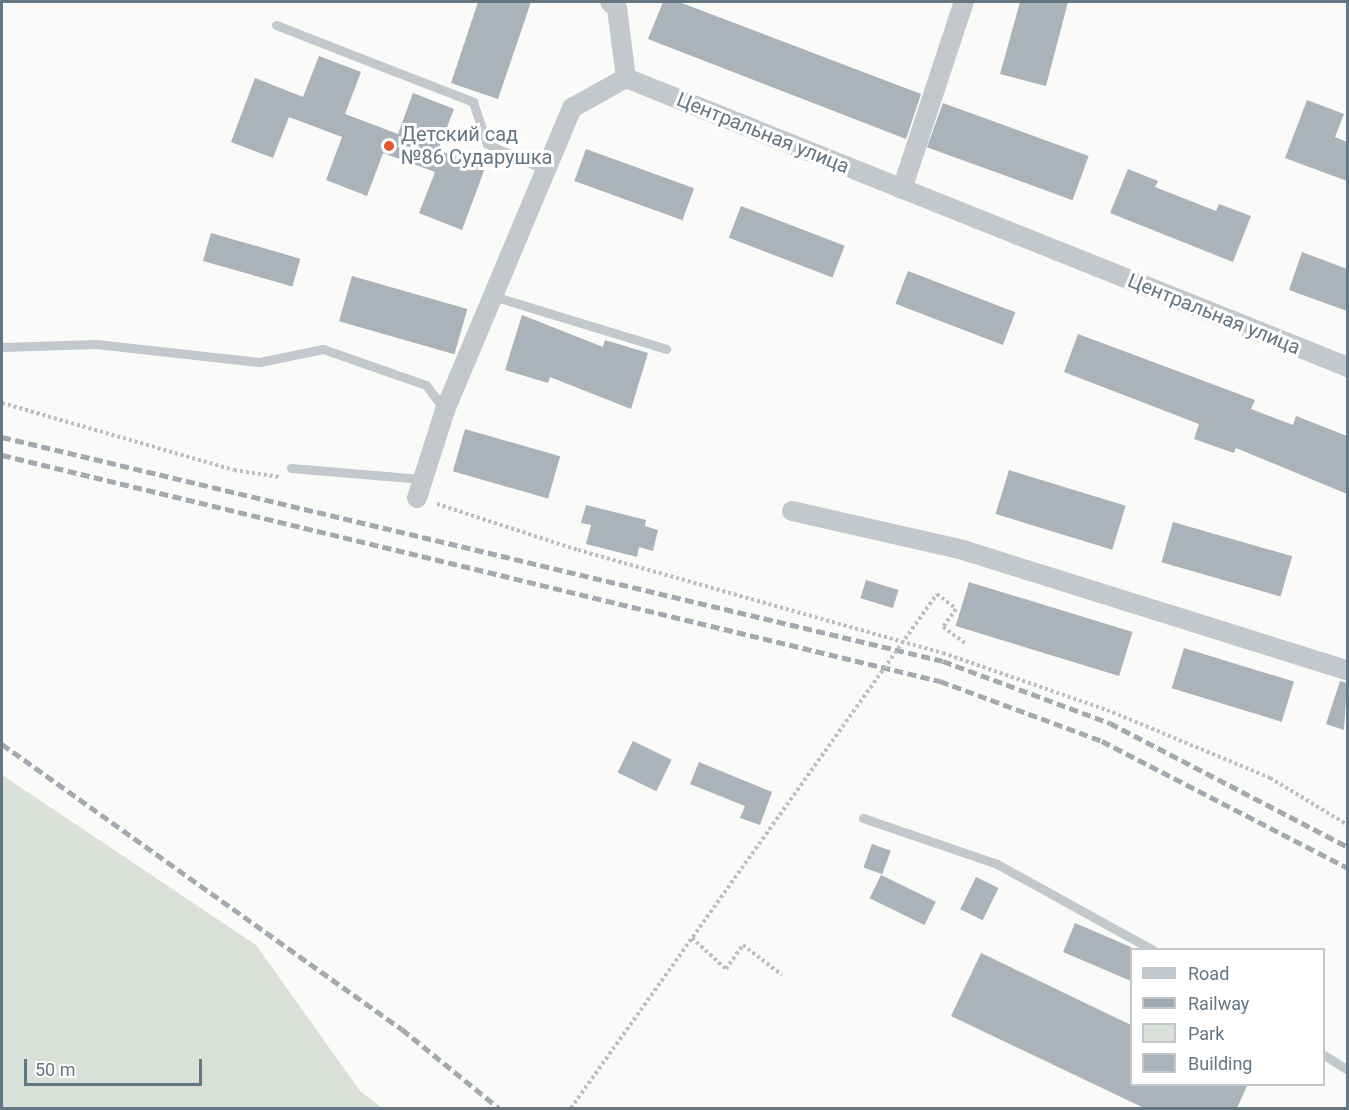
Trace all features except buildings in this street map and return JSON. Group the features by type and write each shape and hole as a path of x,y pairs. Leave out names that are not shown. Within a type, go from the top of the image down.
{"street":[{"path":"420,488 445,410 572,108 626,78 617,8 610,2"},
{"path":"902,189 964,2"},
{"name":"Центральная улица","path":"626,78 1347,367"},
{"path":"792,511 963,550 1347,671"}],"lane":[{"path":"276,25 473,102 487,144 546,170"},
{"path":"493,296 666,349"},
{"path":"2,347 96,344 260,362 323,349 426,385 445,410"},
{"path":"291,468 420,488"},
{"path":"862,818 997,864 1149,948"},
{"path":"1325,1056 1347,1070"}],"path":[{"path":"2,404 234,470 291,479"},
{"path":"420,488 578,550 943,653 1096,706 1270,778 1347,825"},
{"path":"571,1108 937,594 956,609 943,627 966,644"},
{"path":"692,938 726,969 743,945 782,975"}],"green space":[{"path":"2,775 256,945 360,1091 382,1108 2,1108"}],"railway":[{"path":"2,437 943,661 1110,723 1348,847"},
{"path":"2,455 940,681 1102,741 1348,868"},
{"path":"2,744 402,1029 499,1108"}],"place":[{"name":"Детский сад №86 Сударушка","path":"389,146"}]}
